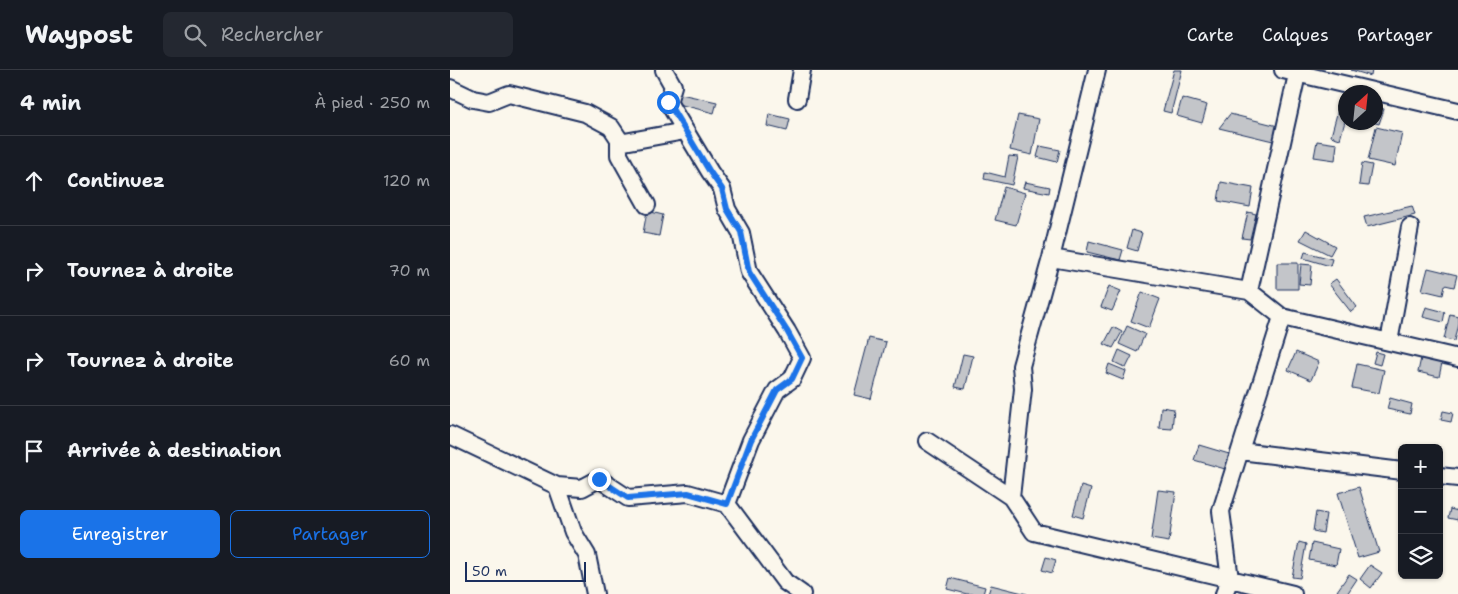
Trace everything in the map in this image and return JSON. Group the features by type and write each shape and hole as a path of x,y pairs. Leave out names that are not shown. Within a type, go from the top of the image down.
{"street":[{"path":"664,70 673,86 668,102 722,189 727,209 741,232 749,272 802,358 792,379 777,390 751,440 727,504"},
{"path":"797,99 802,70"},
{"path":"1010,497 1023,389 1021,366 1051,258 1097,70"},
{"path":"1249,290 1293,71 1458,111"},
{"path":"450,88 474,99 489,102 509,94 585,113 611,127 619,139 619,155 647,205"},
{"path":"619,143 685,131"},
{"path":"1389,342 1410,227"},
{"path":"1051,258 1249,290 1282,318 1458,358"},
{"path":"1227,586 1221,511 1282,318"},
{"path":"450,435 557,486 582,488 599,479 628,498 688,493 727,504 785,582 802,594"},
{"path":"927,440 1010,497 1034,532 1227,586 1294,594"},
{"path":"1240,451 1398,471"},
{"path":"1443,476 1458,478"},
{"path":"557,486 573,532 586,555 595,594"}],"building":[{"path":"1174,70 1182,70 1171,113 1163,111"},
{"path":"1351,70 1372,70 1371,76"},
{"path":"676,93 717,102 714,113 674,103"},
{"path":"1182,98 1207,105 1202,123 1177,116"},
{"path":"1338,110 1338,130 1343,130 1340,139 1331,136"},
{"path":"769,114 790,119 787,131 767,126"},
{"path":"1230,114 1278,126 1273,141 1219,128"},
{"path":"1018,115 1039,119 1032,155 1010,150"},
{"path":"1383,129 1402,133 1395,166 1368,160 1375,130"},
{"path":"1317,141 1337,144 1335,160 1314,157"},
{"path":"1040,146 1060,150 1057,162 1037,157"},
{"path":"1009,156 1018,157 1012,185 984,179 985,172 1005,177"},
{"path":"1362,163 1372,165 1368,186 1359,185"},
{"path":"1025,182 1050,187 1049,193 1023,188"},
{"path":"1221,182 1253,188 1250,207 1218,201"},
{"path":"1004,187 1025,193 1016,225 995,220"},
{"path":"1412,206 1415,215 1367,227 1364,217"},
{"path":"647,211 663,215 659,236 643,233"},
{"path":"1248,212 1256,214 1250,239 1242,238"},
{"path":"1132,230 1142,233 1137,251 1127,248"},
{"path":"1306,230 1335,246 1330,255 1300,240"},
{"path":"1089,241 1123,250 1120,260 1087,252"},
{"path":"1305,252 1332,259 1330,266 1303,258"},
{"path":"1277,263 1298,263 1298,289 1277,289"},
{"path":"1301,264 1312,265 1310,285 1299,284"},
{"path":"1428,268 1457,275 1454,287 1445,285 1443,295 1422,290"},
{"path":"1336,279 1357,307 1351,312 1329,284"},
{"path":"1109,286 1121,291 1112,311 1101,307"},
{"path":"1142,292 1160,299 1149,328 1131,321"},
{"path":"1426,307 1445,312 1443,322 1423,317"},
{"path":"1450,314 1458,316 1454,341 1444,339"},
{"path":"1127,326 1145,334 1137,352 1119,344"},
{"path":"1113,327 1122,332 1113,348 1104,344"},
{"path":"869,338 886,342 871,399 854,395"},
{"path":"1119,350 1132,356 1126,368 1114,362"},
{"path":"1296,352 1319,362 1311,380 1288,370"},
{"path":"1376,352 1383,354 1380,365 1373,363"},
{"path":"963,354 973,356 965,389 955,387"},
{"path":"1421,358 1442,363 1439,377 1418,372"},
{"path":"1109,364 1126,371 1123,380 1106,373"},
{"path":"1357,364 1384,370 1379,393 1352,388"},
{"path":"1390,398 1412,404 1410,414 1387,409"},
{"path":"1161,407 1174,409 1172,429 1159,428"},
{"path":"1443,411 1453,413 1451,422 1441,420"},
{"path":"1199,445 1229,454 1225,469 1194,460"},
{"path":"1081,486 1091,489 1083,518 1073,515"},
{"path":"1359,487 1379,552 1358,558 1338,493"},
{"path":"1158,490 1176,492 1169,542 1151,539"},
{"path":"1450,509 1458,511 1458,520 1448,518"},
{"path":"1316,512 1326,514 1323,533 1313,531"},
{"path":"1299,542 1306,544 1300,578 1292,577"},
{"path":"1312,543 1339,549 1336,565 1309,560"},
{"path":"1046,557 1056,560 1052,573 1042,570"},
{"path":"1370,565 1382,573 1371,588 1360,579"},
{"path":"1349,574 1357,579 1347,594 1342,594 1337,591"},
{"path":"950,578 985,587 983,594 967,594 947,589"},
{"path":"991,585 1027,594 988,594"}],"route":[{"path":"599,479 628,498 688,493 727,504 751,440 777,390 792,379 802,358 749,272 741,232 727,209 722,189 668,102"}]}
